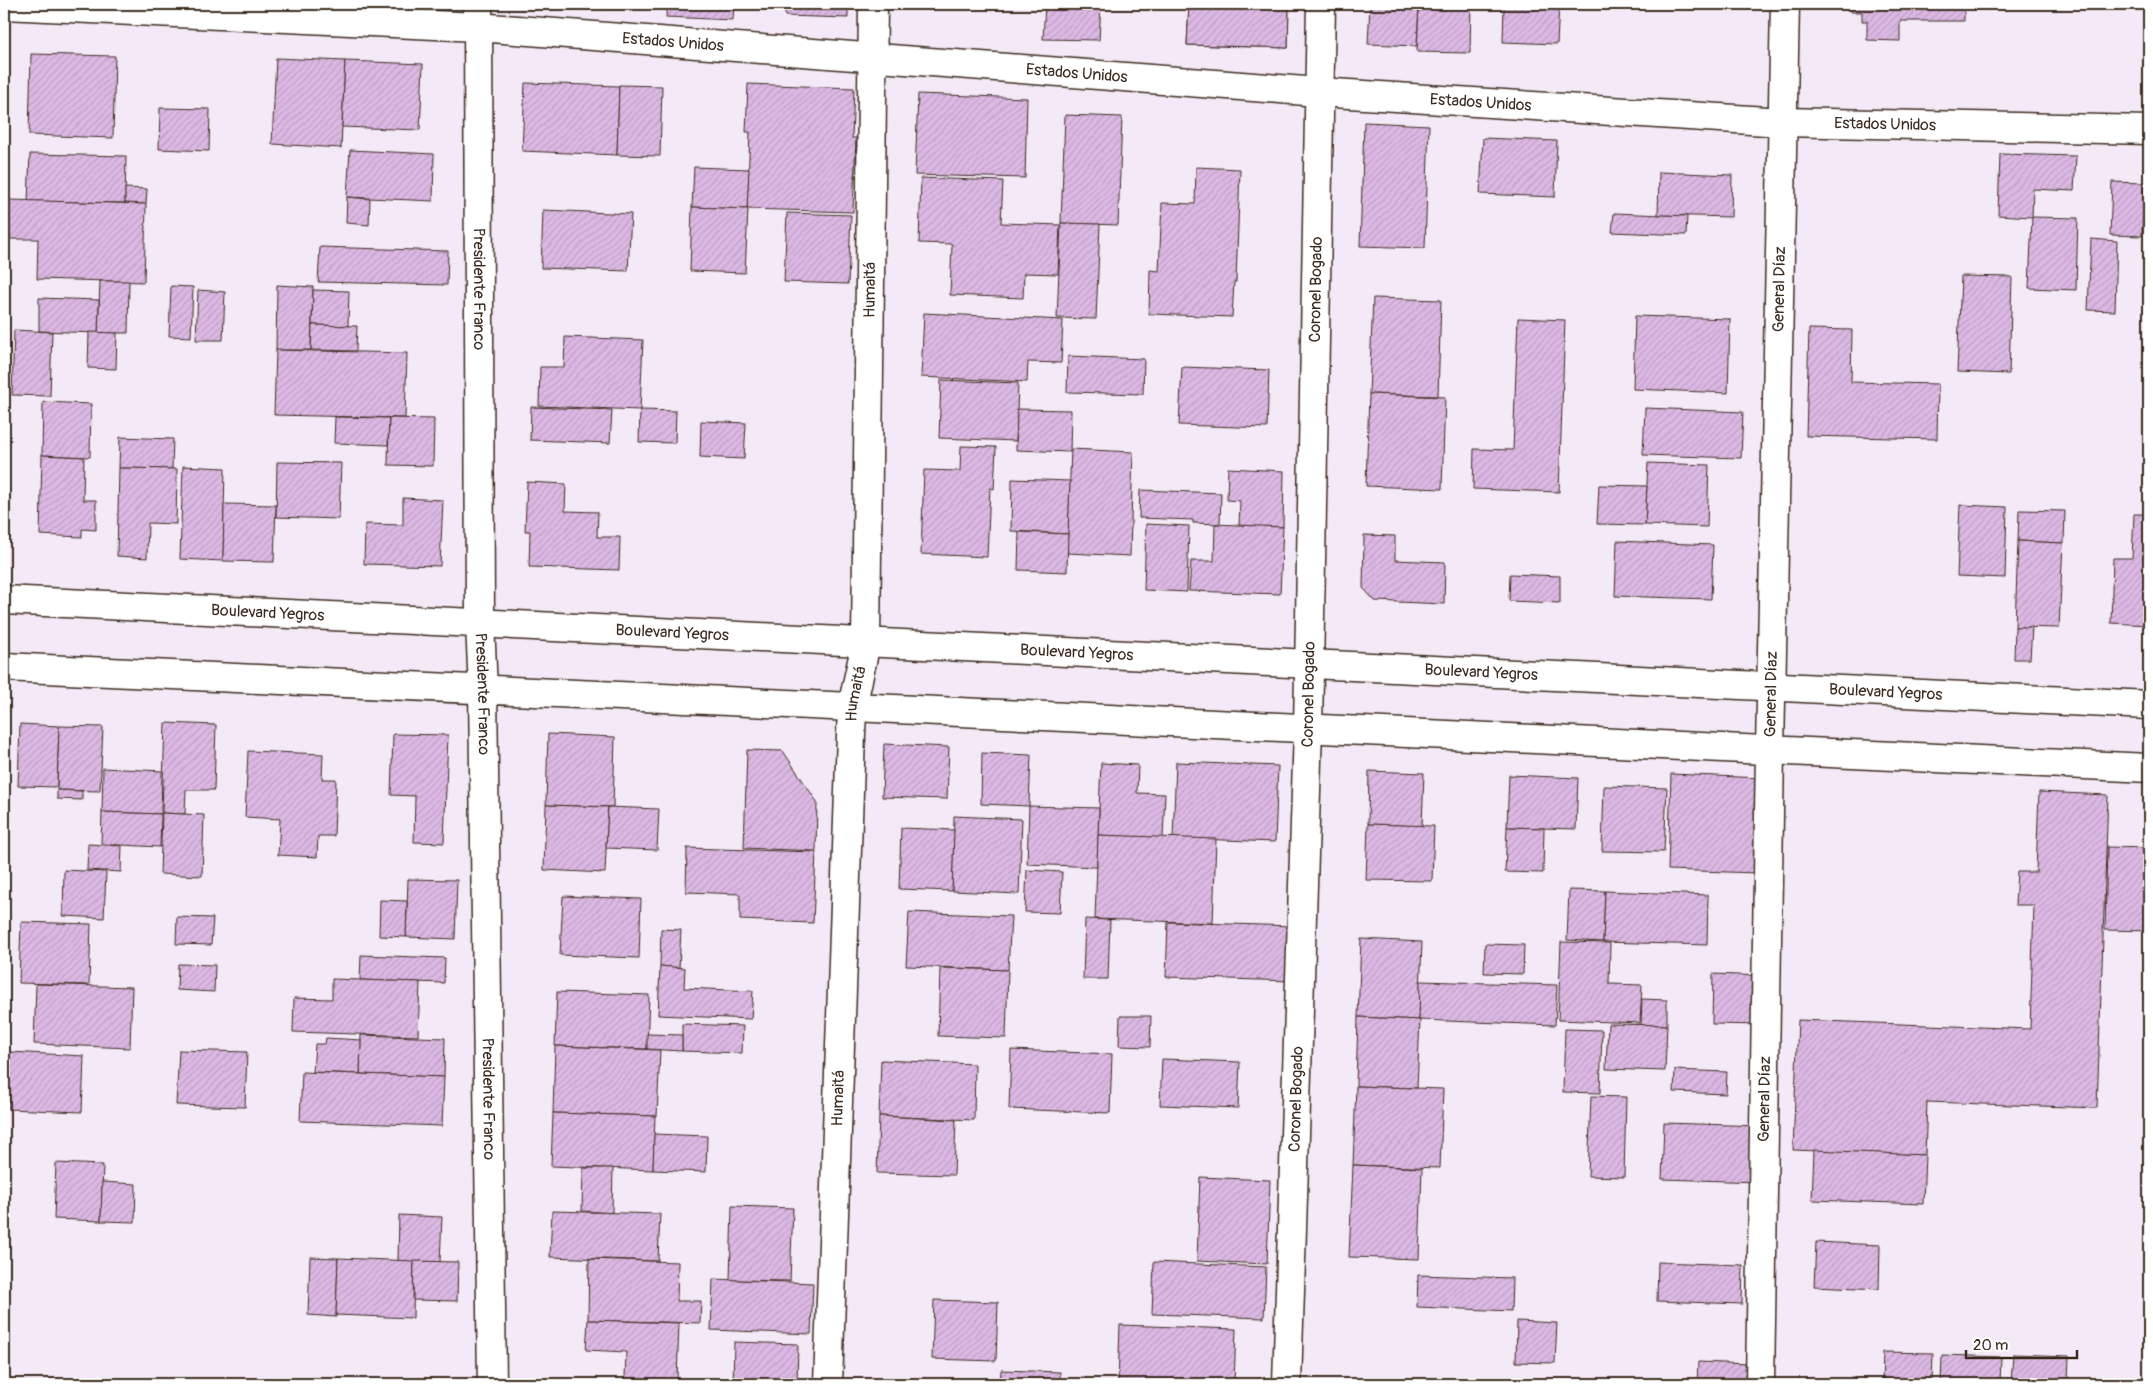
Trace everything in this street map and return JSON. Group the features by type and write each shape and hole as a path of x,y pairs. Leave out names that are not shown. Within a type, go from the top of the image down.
{"street":[{"name":"Estados Unidos","path":"4,4 478,15 872,56 1318,92 1782,122 2149,130"},
{"name":"Humaitá","path":"828,1384 852,707 866,642 873,4"},
{"name":"Coronel Bogado","path":"1287,1384 1308,729 1321,4"},
{"name":"General Díaz","path":"1760,1384 1785,4"},
{"name":"Presidente Franco","path":"478,15 480,623 483,690 492,1384"},
{"name":"Boulevard Yegros","path":"4,600 2149,705"},
{"path":"4,667 2149,768"}],"building":[{"path":"562,4 618,4 618,9 562,7"},
{"path":"667,4 734,4 733,20 666,17"},
{"path":"786,4 848,4 848,18 785,16"},
{"path":"1045,4 1101,4 1099,40 1043,39"},
{"path":"1189,4 1223,4 1222,10 1251,11 1251,4 1289,4 1288,48 1187,45"},
{"path":"1189,4 1289,4 1288,48 1187,45"},
{"path":"1370,4 1419,4 1417,46 1368,44"},
{"path":"1419,4 1471,4 1470,53 1417,52"},
{"path":"1504,4 1559,4 1557,44 1503,42"},
{"path":"1851,4 1964,4 1964,21 1900,21 1900,41 1867,40 1867,21 1862,21 1862,12 1851,12"},
{"path":"31,54 115,56 113,138 29,135"},
{"path":"276,58 345,61 341,148 272,144"},
{"path":"345,61 423,64 420,130 342,127"},
{"path":"525,83 619,86 617,155 522,151"},
{"path":"748,84 854,88 852,138 856,138 853,212 747,209 750,132 746,132"},
{"path":"619,85 662,86 660,156 617,155"},
{"path":"918,94 1027,98 1025,178 915,175"},
{"path":"160,108 210,109 209,151 159,149"},
{"path":"1065,115 1122,117 1118,225 1061,223"},
{"path":"1364,122 1429,125 1425,248 1360,246"},
{"path":"1483,138 1557,141 1555,197 1480,194"},
{"path":"350,150 434,154 433,201 347,197"},
{"path":"30,154 126,156 125,203 28,201"},
{"path":"2000,154 2076,156 2074,191 2033,189 2032,217 1998,215"},
{"path":"694,167 749,169 747,209 692,207"},
{"path":"1196,167 1240,169 1236,282 1234,282 1232,317 1149,314 1150,270 1159,271 1162,203 1195,204"},
{"path":"1659,172 1732,175 1731,217 1658,215"},
{"path":"921,178 1003,181 1001,223 1060,225 1058,274 1024,273 1023,298 950,295 952,244 919,243"},
{"path":"2112,182 2144,183 2142,236 2110,235"},
{"path":"125,188 147,189 146,204 125,203"},
{"path":"347,197 370,199 369,225 346,223"},
{"path":"10,200 146,204 144,282 37,279 38,239 10,239"},
{"path":"692,207 748,209 745,273 690,271"},
{"path":"543,210 631,214 628,271 541,268"},
{"path":"787,213 851,215 848,284 784,282"},
{"path":"1614,213 1687,216 1686,235 1612,232"},
{"path":"2032,217 2078,218 2076,290 2029,288"},
{"path":"1061,223 1100,224 1096,319 1057,318"},
{"path":"2091,239 2117,241 2115,311 2088,310"},
{"path":"320,247 448,251 447,285 318,282"},
{"path":"1961,276 2012,277 2009,374 1957,372"},
{"path":"100,281 129,281 128,333 98,333"},
{"path":"277,285 313,287 311,350 276,350"},
{"path":"171,286 193,287 191,337 169,336"},
{"path":"198,290 225,292 223,340 196,340"},
{"path":"313,290 349,291 348,326 312,325"},
{"path":"39,298 99,300 98,333 39,331"},
{"path":"1373,298 1441,300 1438,396 1369,394"},
{"path":"924,313 1063,320 1061,363 1028,362 1027,382 921,377"},
{"path":"1635,316 1730,319 1728,393 1633,389"},
{"path":"1518,318 1565,320 1559,492 1473,489 1474,449 1513,450"},
{"path":"312,325 357,326 356,351 311,350"},
{"path":"1809,329 1852,330 1851,382 1938,384 1937,439 1806,436"},
{"path":"14,330 52,332 50,396 12,395"},
{"path":"89,332 117,333 116,369 88,368"},
{"path":"565,337 643,340 640,410 539,406 540,367 564,367"},
{"path":"276,350 407,353 405,418 274,415"},
{"path":"1068,356 1144,359 1143,394 1067,392"},
{"path":"1182,367 1269,370 1267,428 1179,425"},
{"path":"941,380 1018,383 1016,441 939,438"},
{"path":"1369,394 1445,397 1442,489 1366,486"},
{"path":"43,402 91,404 90,457 42,455"},
{"path":"531,407 612,410 610,443 530,440"},
{"path":"1645,408 1743,412 1741,458 1643,455"},
{"path":"1017,409 1071,410 1070,452 1016,450"},
{"path":"640,410 676,411 675,443 639,442"},
{"path":"335,417 389,418 388,445 334,443"},
{"path":"389,418 434,419 433,466 388,465"},
{"path":"701,421 746,423 744,459 700,457"},
{"path":"120,437 173,439 172,469 119,468"},
{"path":"961,446 996,447 994,489 990,488 987,557 921,554 924,470 960,471"},
{"path":"1071,449 1133,452 1130,556 1067,553"},
{"path":"42,455 84,457 83,500 96,500 96,530 82,529 82,537 40,535"},
{"path":"277,462 341,463 339,519 276,517"},
{"path":"1648,463 1709,465 1707,527 1645,525"},
{"path":"183,466 225,468 223,561 180,559"},
{"path":"119,468 177,469 176,524 148,523 147,558 117,556"},
{"path":"1228,468 1284,471 1283,527 1239,526 1240,501 1227,500"},
{"path":"1012,479 1070,481 1068,534 1011,531"},
{"path":"527,482 566,484 565,511 598,512 597,537 620,537 619,570 529,567 530,531 525,531"},
{"path":"1599,485 1647,486 1645,525 1597,524"},
{"path":"1140,490 1221,493 1220,524 1193,523 1193,520 1139,518"},
{"path":"403,498 443,500 440,566 364,564 365,524 403,525"},
{"path":"224,504 276,505 274,562 223,561"},
{"path":"1960,505 2007,507 2005,578 1957,576"},
{"path":"2019,510 2065,511 2064,543 2018,541"},
{"path":"2134,514 2149,514 2149,625 2111,623 2113,558 2132,558"},
{"path":"1146,524 1189,526 1187,592 1144,590"},
{"path":"1215,524 1283,527 1280,594 1189,591 1191,561 1214,561"},
{"path":"1019,532 1068,534 1067,572 1018,570"},
{"path":"1364,535 1395,536 1395,560 1445,562 1444,604 1375,601 1363,588"},
{"path":"1617,541 1713,545 1711,599 1615,596"},
{"path":"2018,541 2063,543 2059,628 2015,627"},
{"path":"1510,574 1560,576 1560,603 1509,601"},
{"path":"2015,627 2032,627 2030,659 2014,659"},
{"path":"165,723 216,725 214,790 186,790 185,814 162,813"},
{"path":"20,724 59,726 57,787 18,786"},
{"path":"59,726 103,727 100,791 57,790"},
{"path":"393,734 448,735 444,843 414,842 415,796 391,795"},
{"path":"548,734 615,737 613,807 546,805"},
{"path":"884,744 949,747 947,799 882,797"},
{"path":"747,750 783,751 817,802 816,851 744,848"},
{"path":"248,751 323,754 322,779 336,779 334,836 318,836 317,857 278,855 280,819 245,817"},
{"path":"982,753 1031,755 1029,806 981,804"},
{"path":"1176,762 1278,766 1275,842 1173,838"},
{"path":"1101,763 1138,765 1137,793 1165,794 1163,838 1098,835"},
{"path":"103,768 162,771 161,814 102,812"},
{"path":"1369,771 1424,773 1422,826 1368,824"},
{"path":"1671,774 1761,778 1757,873 1668,870"},
{"path":"1509,775 1578,778 1576,829 1507,827"},
{"path":"1604,786 1667,788 1664,852 1602,851"},
{"path":"57,790 82,791 82,800 57,799"},
{"path":"2039,792 2108,795 2097,1108 1927,1102 1925,1155 1793,1150 1798,1020 2030,1029 2034,905 2015,905 2017,872 2036,872"},
{"path":"546,805 608,807 605,873 544,870"},
{"path":"1029,806 1099,808 1097,867 1027,864"},
{"path":"608,807 659,809 657,850 606,848"},
{"path":"102,812 161,814 160,847 101,844"},
{"path":"162,813 204,815 202,876 160,874"},
{"path":"954,816 1022,819 1019,894 952,891"},
{"path":"1368,824 1434,826 1432,881 1366,880"},
{"path":"1507,827 1544,828 1543,873 1505,872"},
{"path":"901,828 954,830 952,891 899,889"},
{"path":"1098,835 1216,839 1213,923 1095,919"},
{"path":"88,844 122,846 121,872 87,870"},
{"path":"2107,847 2149,848 2149,931 2105,930"},
{"path":"687,848 816,852 813,923 740,920 740,894 686,892"},
{"path":"64,870 106,872 104,918 63,916"},
{"path":"1027,870 1062,872 1060,913 1025,912"},
{"path":"408,879 457,880 455,939 406,937"},
{"path":"1569,890 1605,891 1603,942 1567,940"},
{"path":"1605,891 1708,895 1707,945 1603,942"},
{"path":"563,896 641,899 639,958 560,955"},
{"path":"380,900 407,901 406,937 379,936"},
{"path":"909,912 1011,916 1008,970 906,966"},
{"path":"177,917 213,918 211,945 176,944"},
{"path":"1085,919 1110,920 1108,979 1083,979"},
{"path":"21,922 91,924 89,985 19,983"},
{"path":"1168,922 1293,926 1291,981 1166,977"},
{"path":"661,929 681,930 679,968 660,966"},
{"path":"1361,939 1422,942 1419,1020 1358,1017"},
{"path":"1561,942 1610,943 1609,984 1642,985 1640,1023 1558,1020"},
{"path":"1485,944 1524,945 1523,974 1484,973"},
{"path":"361,955 445,958 444,983 360,980"},
{"path":"178,964 215,965 214,992 177,990"},
{"path":"660,966 685,968 684,988 753,991 751,1019 658,1015"},
{"path":"940,968 1008,970 1006,1038 938,1036"},
{"path":"1713,974 1762,976 1760,1025 1712,1024"},
{"path":"332,979 420,982 418,1036 293,1032 294,998 332,999"},
{"path":"1420,981 1557,985 1555,1025 1419,1020"},
{"path":"36,984 132,987 130,1048 34,1044"},
{"path":"557,992 649,995 647,1049 555,1046"},
{"path":"1642,999 1667,1000 1667,1025 1641,1025"},
{"path":"1120,1016 1151,1016 1150,1047 1119,1046"},
{"path":"1358,1017 1420,1020 1417,1088 1356,1086"},
{"path":"682,1024 743,1026 742,1053 682,1051"},
{"path":"1608,1024 1667,1025 1665,1071 1606,1069"},
{"path":"1565,1029 1602,1030 1600,1093 1563,1092"},
{"path":"647,1034 682,1035 682,1051 647,1049"},
{"path":"361,1035 445,1038 444,1077 360,1074"},
{"path":"326,1038 361,1040 360,1074 313,1072 315,1044 325,1044"},
{"path":"555,1046 660,1050 657,1116 553,1113"},
{"path":"179,1050 247,1052 245,1107 176,1105"},
{"path":"1011,1050 1112,1054 1110,1113 1009,1109"},
{"path":"10,1052 84,1056 82,1112 8,1109"},
{"path":"1162,1059 1240,1062 1238,1108 1160,1105"},
{"path":"881,1060 975,1064 974,1120 879,1116"},
{"path":"1675,1070 1727,1072 1726,1094 1674,1092"},
{"path":"302,1072 444,1077 442,1126 300,1121"},
{"path":"1356,1086 1443,1089 1440,1168 1353,1165"},
{"path":"1591,1096 1626,1097 1624,1177 1588,1176"},
{"path":"553,1113 655,1116 653,1170 551,1166"},
{"path":"879,1116 956,1120 954,1175 877,1173"},
{"path":"1664,1123 1762,1126 1760,1182 1662,1179"},
{"path":"654,1134 707,1136 706,1172 653,1170"},
{"path":"1814,1150 1925,1155 1923,1204 1812,1200"},
{"path":"56,1163 103,1165 101,1221 54,1219"},
{"path":"1353,1165 1422,1168 1419,1259 1349,1257"},
{"path":"583,1168 613,1168 612,1213 582,1211"},
{"path":"1200,1177 1270,1180 1267,1264 1197,1261"},
{"path":"102,1182 136,1184 135,1222 101,1221"},
{"path":"732,1206 793,1208 790,1281 730,1280"},
{"path":"552,1211 660,1214 658,1261 550,1257"},
{"path":"399,1215 442,1217 440,1262 398,1261"},
{"path":"1816,1242 1880,1245 1879,1289 1814,1286"},
{"path":"310,1257 338,1258 336,1317 308,1315"},
{"path":"338,1258 414,1261 413,1318 336,1315"},
{"path":"589,1259 678,1262 677,1301 701,1301 700,1323 588,1320"},
{"path":"414,1261 458,1262 457,1301 413,1300"},
{"path":"1154,1262 1266,1267 1264,1318 1152,1314"},
{"path":"1658,1262 1743,1265 1742,1304 1657,1301"},
{"path":"1418,1275 1512,1278 1511,1311 1417,1307"},
{"path":"713,1279 813,1283 811,1334 711,1330"},
{"path":"934,1300 998,1302 996,1361 932,1359"},
{"path":"588,1320 679,1323 677,1380 625,1378 626,1352 586,1350"},
{"path":"1517,1321 1557,1323 1555,1363 1516,1362"},
{"path":"1120,1325 1236,1329 1234,1384 1118,1384"},
{"path":"734,1342 798,1344 797,1384 733,1384"},
{"path":"1883,1352 1933,1353 1932,1384 1882,1384"},
{"path":"2013,1354 2069,1356 2068,1384 2011,1384"},
{"path":"1942,1355 2001,1357 2000,1384 1941,1384"},
{"path":"1698,1362 1750,1364 1749,1384 1697,1384"},
{"path":"1001,1370 1060,1372 1060,1384 1000,1384"},
{"path":"542,1382 591,1384 542,1384"}]}
